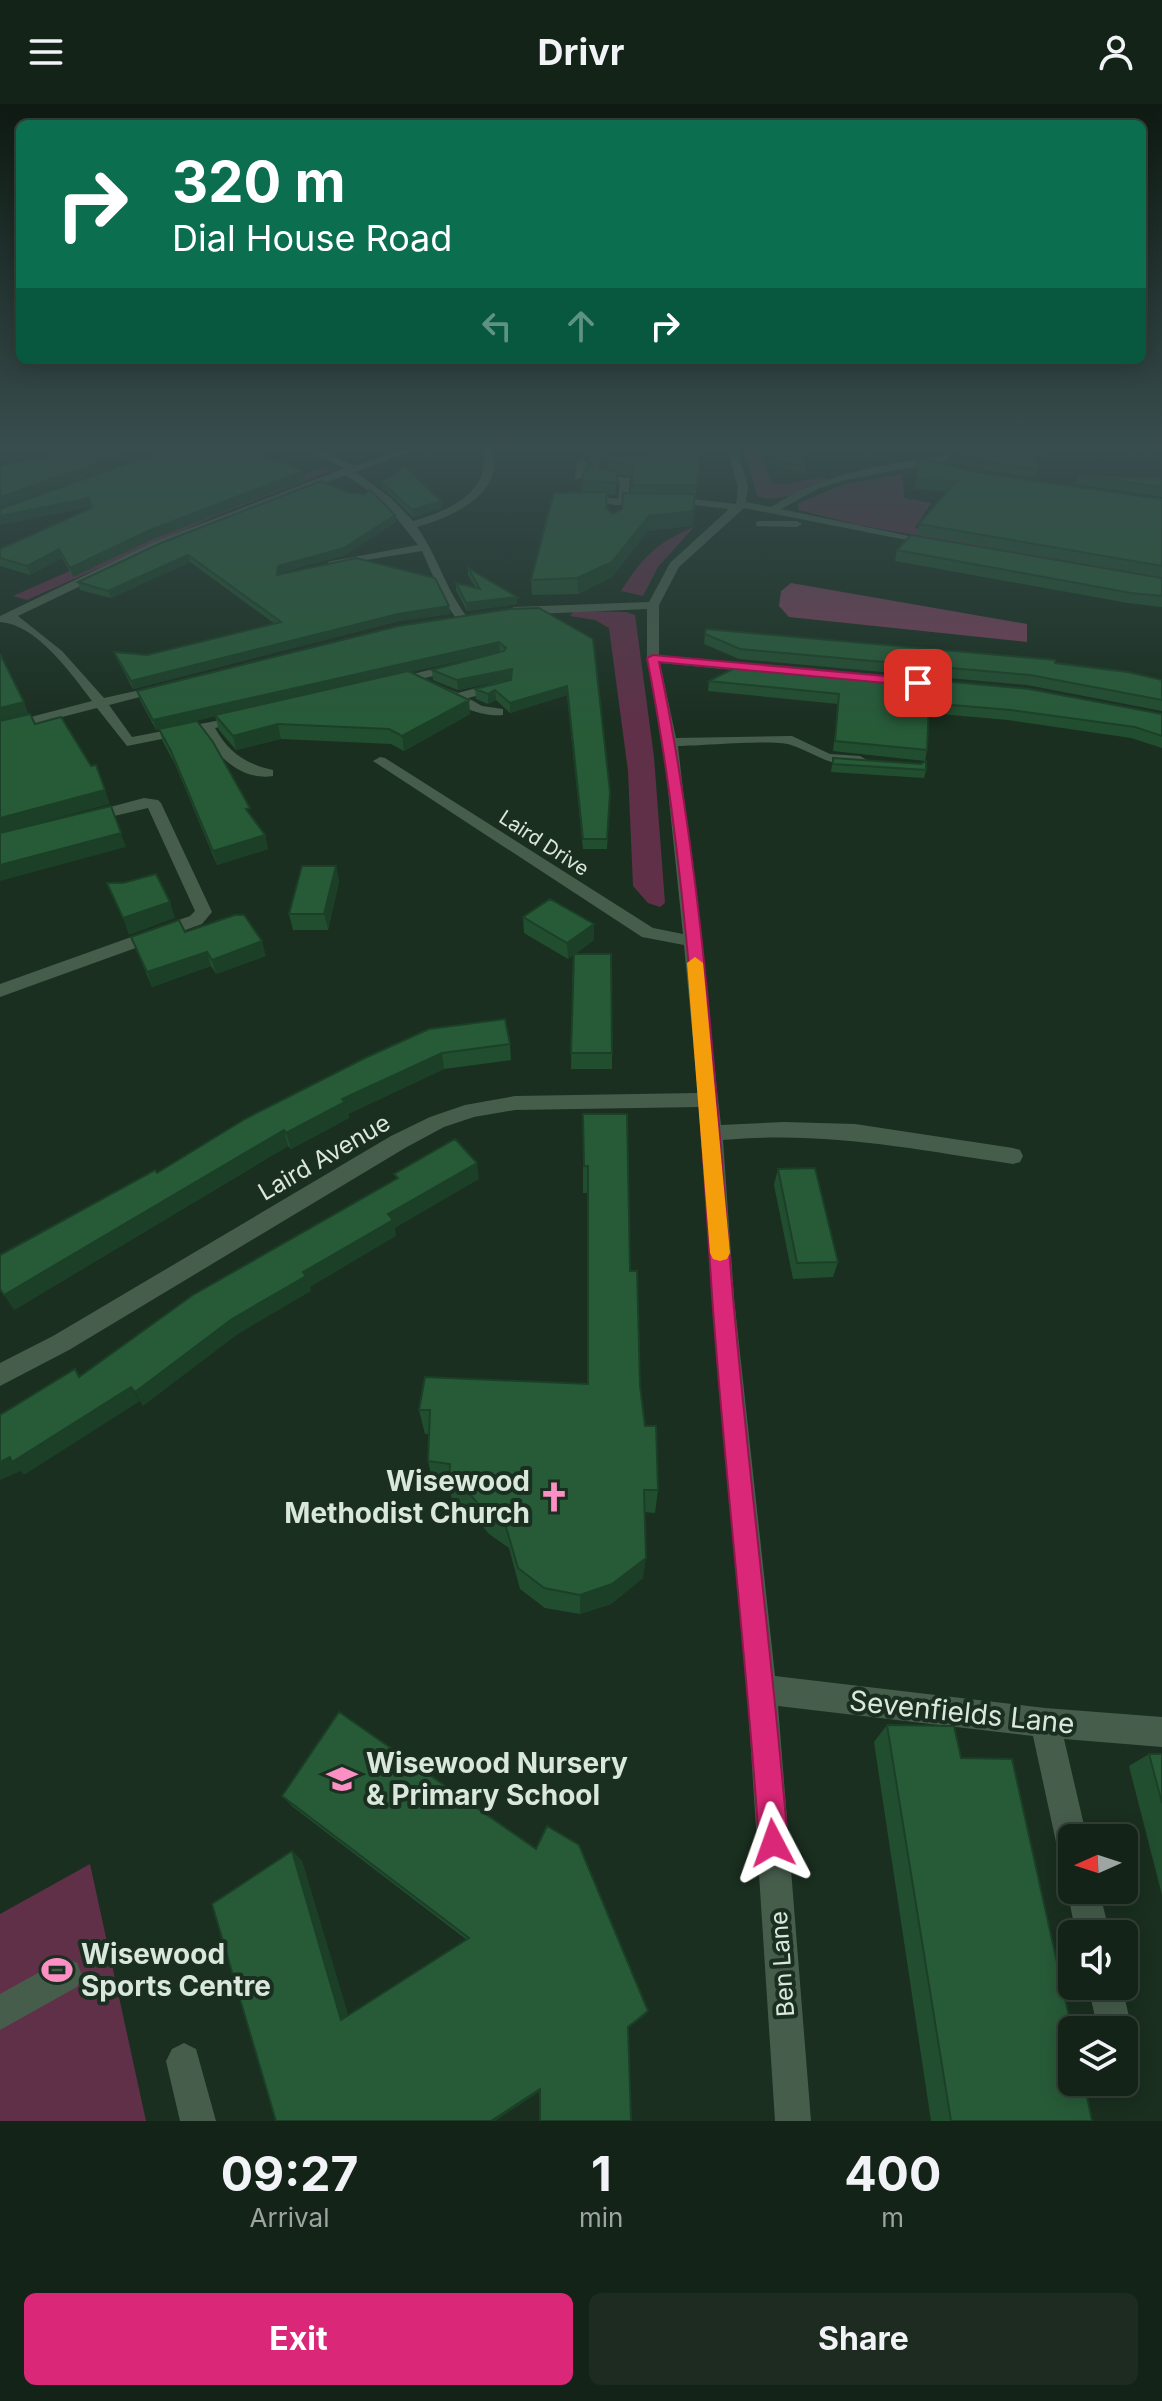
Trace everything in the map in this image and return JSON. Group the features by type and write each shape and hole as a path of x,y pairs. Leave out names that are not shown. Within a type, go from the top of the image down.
{"street":[{"path":"173,539 9,612 33,631 102,703 132,743 262,713"},
{"path":"421,539 448,600 468,617 446,620"},
{"name":"Ben Lane","path":"702,539 674,565 653,605 653,658 670,742 709,1100 723,1298 762,1689 793,2121"},
{"path":"909,539 941,545"},
{"path":"322,566 426,547"},
{"path":"498,613 653,605"},
{"path":"653,658 773,669"},
{"path":"380,684 468,665"},
{"path":"408,677 457,697 479,710 498,712"},
{"path":"0,729 174,684"},
{"path":"457,697 506,684"},
{"path":"207,727 217,746 243,767 268,773"},
{"path":"670,742 792,740 827,758 873,761"},
{"name":"Laird Drive","path":"380,761 648,933 693,941"},
{"path":"0,991 196,920 204,912 153,803 72,822"},
{"name":"Laird Avenue","path":"0,1375 61,1343 398,1142 437,1122 472,1110 515,1103 709,1100"},
{"path":"712,1133 756,1129 844,1131 905,1137 964,1150 1013,1156"},
{"name":"Sevenfields Lane","path":"762,1689 1045,1723 1162,1732"},
{"path":"1045,1723 1068,1824"},
{"path":"0,2013 65,1975"},
{"path":"184,2061 198,2121"}],"shaded area":[{"path":"142,539 164,539 27,600 13,596"},
{"path":"670,539 683,539 658,567 643,596 621,591 636,569"},
{"path":"937,539 979,539 1162,571 1162,580"},
{"path":"791,583 1027,624 1027,642 789,617 779,606 781,591"},
{"path":"574,611 626,612 635,615 654,757 665,903 660,907 648,903 633,886 628,771 609,628 595,620 570,616"},
{"name":"Wisewood Sports Centre","path":"90,1864 146,2121 0,2121 0,1914"}],"building":[{"path":"22,539 131,539 70,568 59,549 27,566 0,558 0,549"},
{"path":"171,539 358,539 344,548 278,566 277,575 356,558 435,578 449,606 398,614 131,681 114,652 147,655 281,622 188,555 108,591 78,582"},
{"path":"542,539 630,539 612,562 577,578 531,580"},
{"path":"907,539 935,539 1162,578 1162,596 1131,593 897,550"},
{"path":"1007,539 1162,539 1162,566"},
{"path":"468,568 517,597 466,603 456,583 480,589"},
{"path":"539,608 593,639 610,792 607,839 583,839 567,686 510,703 495,690 488,694 475,689 511,680 512,669 457,680 432,670 504,651 506,648 499,642 153,720 137,691 399,626 510,609"},
{"path":"706,629 1055,660 1055,663 1128,672 1162,680 1162,700 1030,675 740,649 705,634"},
{"path":"0,654 24,702 0,708"},
{"path":"745,663 1029,689 1162,714 1162,736 1135,727 1011,710 929,703 927,750 835,741 839,694 709,681"},
{"path":"408,671 469,700 402,736 389,729 278,724 233,736 215,715"},
{"path":"30,714 35,724 61,717 91,766 96,765 105,790 0,818 0,721"},
{"path":"197,721 213,742 250,808 246,809 265,835 213,851 159,729"},
{"path":"833,758 921,764 926,761 926,770 833,764"},
{"path":"111,806 121,833 0,865 0,833"},
{"path":"302,866 336,866 324,914 289,914"},
{"path":"156,874 170,902 123,918 107,883 123,883"},
{"path":"550,899 594,924 567,943 523,917"},
{"path":"235,915 244,915 262,941 212,960 207,952 147,972 131,937 179,920 185,932"},
{"path":"574,954 611,954 612,1053 571,1053"},
{"path":"505,1019 510,1044 442,1053 342,1099 345,1102 286,1133 284,1130 4,1295 0,1289 0,1255 155,1170 157,1173 245,1119 429,1029"},
{"name":"Wisewood Methodist Church","path":"583,1114 627,1114 630,1271 637,1271 640,1386 645,1426 656,1426 658,1490 644,1490 646,1558 612,1584 580,1595 544,1588 518,1568 506,1527 485,1512 463,1486 449,1487 450,1464 428,1461 430,1410 419,1410 425,1377 588,1384 588,1166 584,1166"},
{"path":"455,1139 477,1163 388,1214 393,1220 303,1272 306,1276 232,1319 135,1392 131,1387 12,1462 10,1457 0,1462 0,1415 75,1369 79,1377 193,1295 398,1178 394,1174"},
{"path":"815,1168 838,1262 797,1263 778,1169"},
{"path":"339,1712 536,1849 547,1826 579,1845 648,2011 628,2027 631,2121 540,2121 540,2089 491,2121 276,2121 212,1904 292,1851 341,2020 469,1938 282,1796"},
{"path":"887,1725 954,1726 961,1758 1012,1759 1058,1967 1058,2000 1065,2000 1069,2016 1058,2016 1058,2096 1087,2096 1092,2121 951,2121"},
{"path":"1149,1754 1162,1754 1162,1803"}],"slow traffic":[{"path":"695,963 720,1253"}],"place":[{"name":"Wisewood Methodist Church","path":"554,1497"},
{"name":"Wisewood Nursery & Primary School","path":"342,1779"},
{"name":"Wisewood Sports Centre","path":"57,1970"}],"route":[{"path":"773,1843 762,1689 723,1298 712,1133 693,941 670,742 653,658 918,683"}]}
